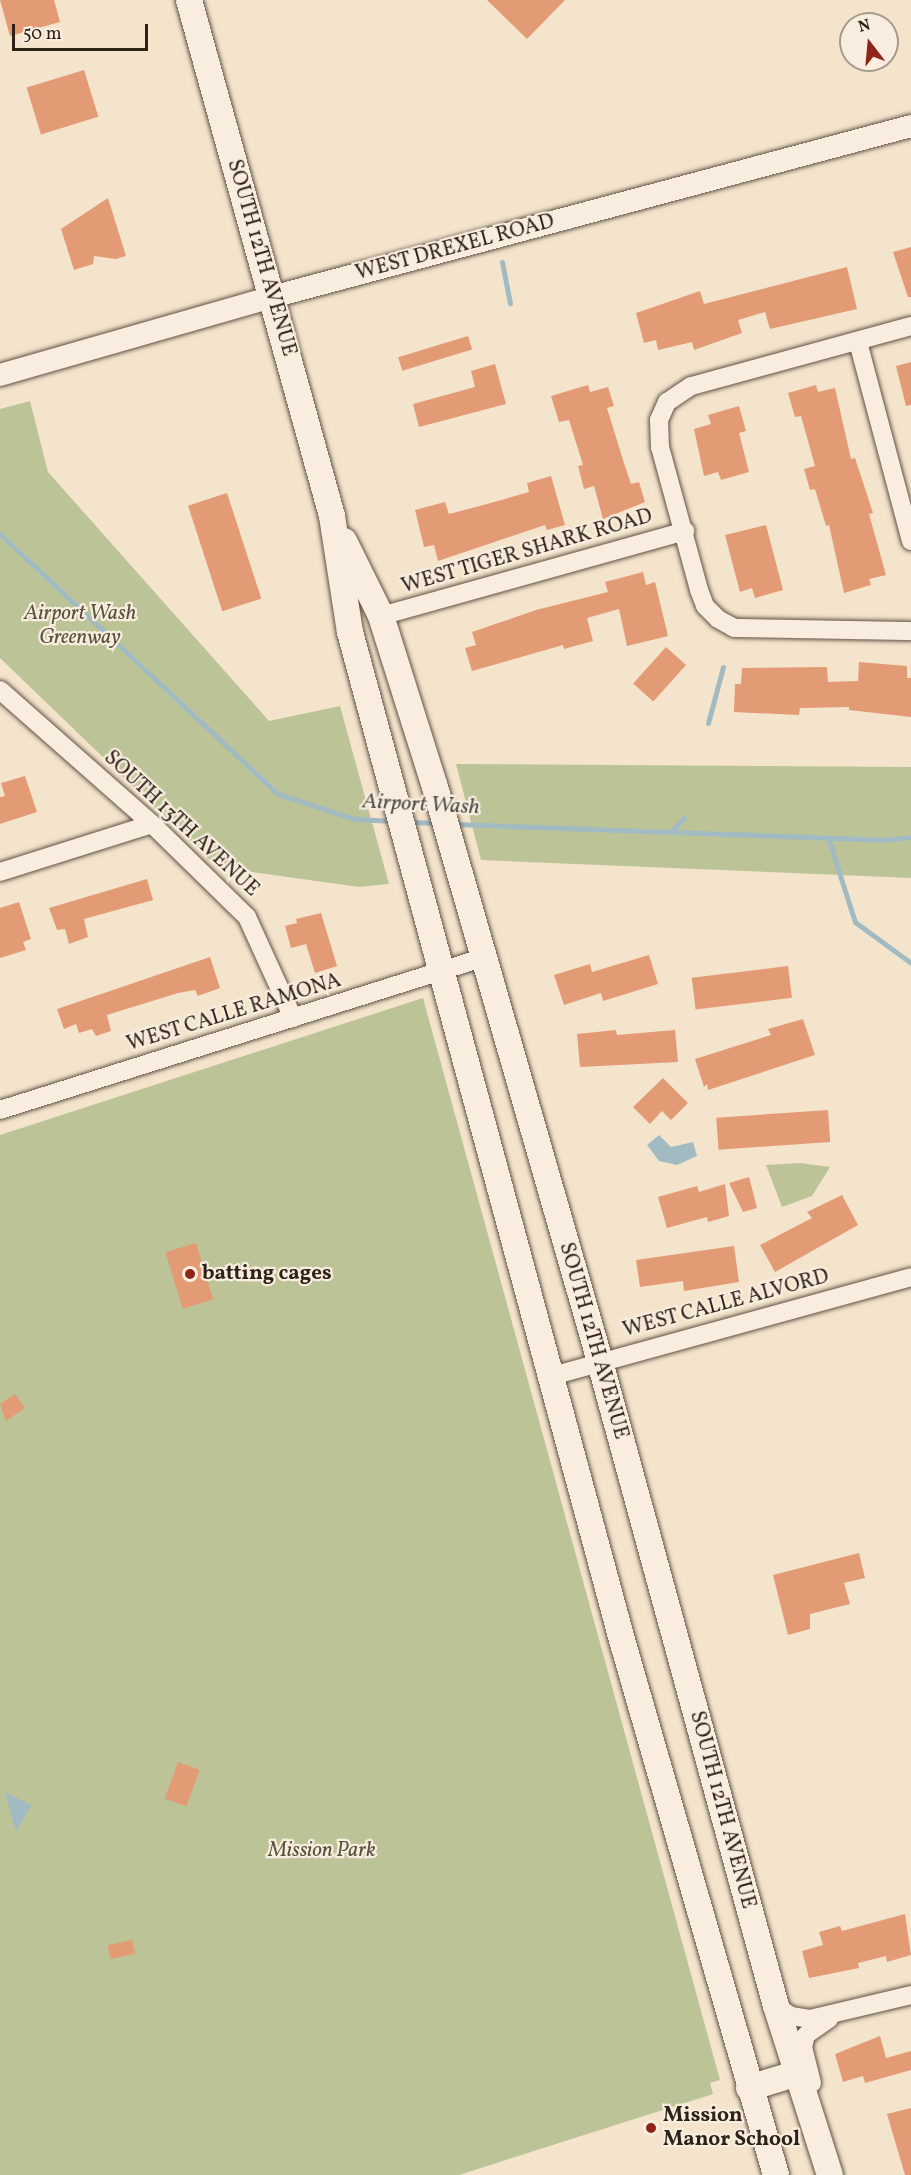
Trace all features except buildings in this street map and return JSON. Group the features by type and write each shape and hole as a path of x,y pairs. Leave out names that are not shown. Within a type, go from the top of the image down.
{"main road":[{"name":"SOUTH 12TH AVENUE","path":"189,0 332,516 350,632 411,850 620,1633 749,2088 776,2175"},
{"name":"SOUTH 12TH AVENUE","path":"332,516 381,616 435,787 482,958 600,1361 776,2006 830,2175"},
{"path":"749,2088 798,2073"}],"street":[{"name":"WEST DREXEL ROAD","path":"0,375 272,297 911,126"},
{"path":"911,326 691,386 663,400 659,420 660,447 705,606 734,628 911,631"},
{"path":"858,342 911,541"},
{"name":"WEST TIGER SHARK ROAD","path":"381,616 685,531"},
{"name":"SOUTH 13TH AVENUE","path":"0,690 152,824 247,917 293,1018"},
{"path":"0,872 152,824"},
{"name":"WEST CALLE RAMONA","path":"0,1110 482,958"},
{"name":"WEST CALLE ALVORD","path":"552,1376 911,1276"},
{"path":"776,2006 803,2018 835,2016 911,1995"},
{"path":"812,2117 815,2094 803,2047 806,2035 835,2016"}],"green space":[{"name":"Airport Wash Greenway","path":"30,401 48,472 269,721 340,706 389,884 359,887 217,867 0,658 0,409"},
{"path":"456,764 911,767 911,878 481,860"},
{"name":"Mission Park","path":"423,998 720,2080 710,2083 713,2094 459,2175 0,2175 0,1135"},
{"path":"800,1163 830,1167 812,1196 782,1207 766,1165"}],"water":[{"path":"659,1135 671,1147 693,1142 697,1156 677,1165 659,1161 647,1145"},
{"path":"5,1792 31,1805 16,1832"}],"waterway":[{"path":"502,262 510,303"},
{"name":"Airport Wash","path":"0,534 278,794 355,819 394,821"},
{"path":"708,723 723,667"},
{"path":"670,832 684,818"},
{"name":"Airport Wash","path":"409,822 439,823"},
{"name":"Airport Wash","path":"454,824 882,840 911,837"},
{"path":"828,838 855,922 911,963"}],"place":[{"name":"batting cages","path":"190,1274"},
{"name":"Mission Manor School","path":"651,2128"}]}
